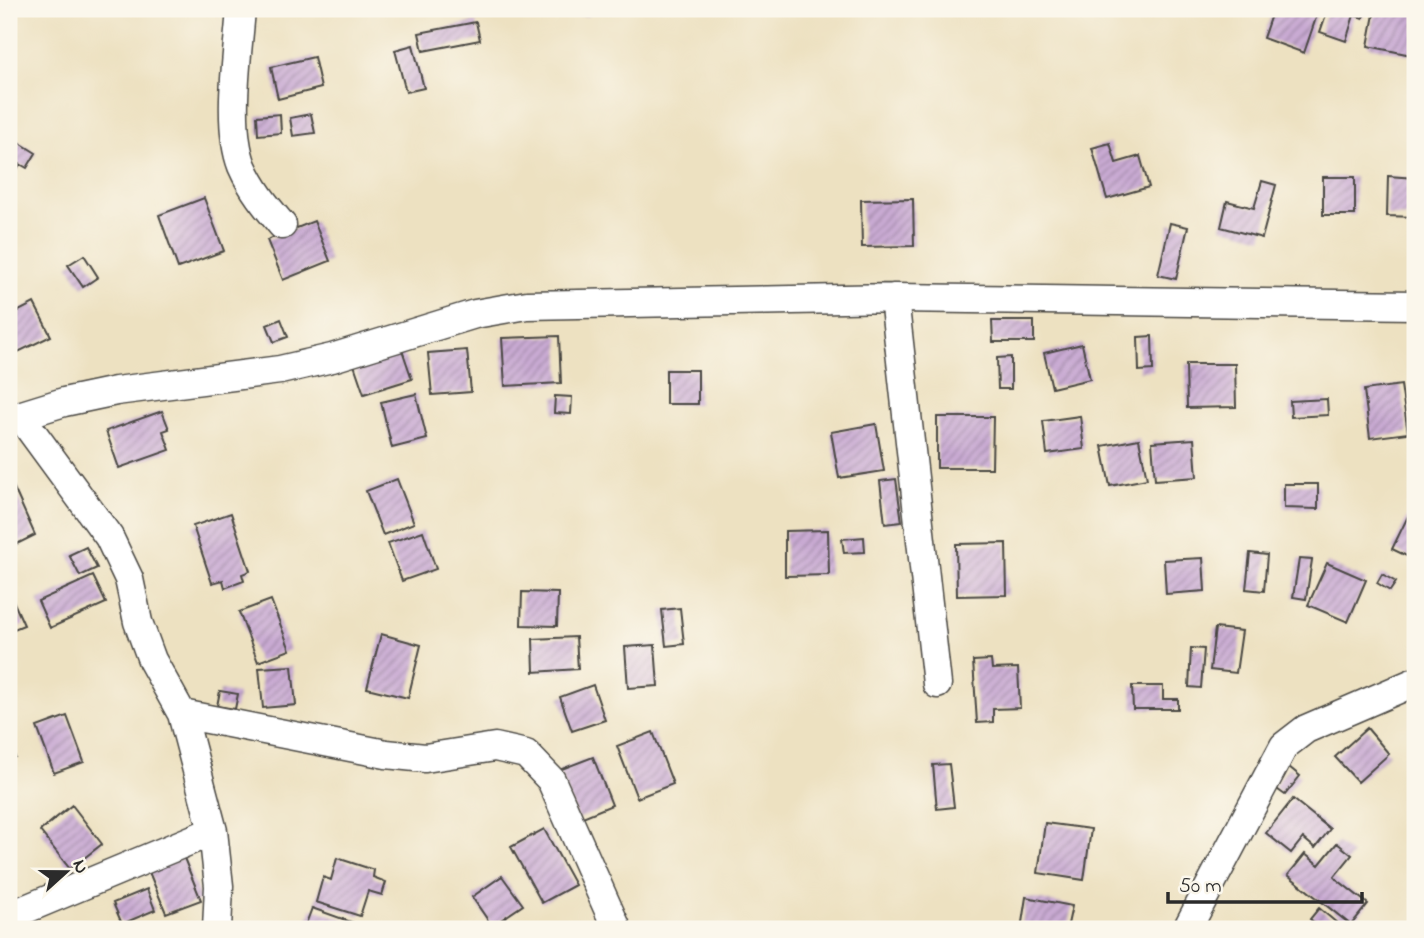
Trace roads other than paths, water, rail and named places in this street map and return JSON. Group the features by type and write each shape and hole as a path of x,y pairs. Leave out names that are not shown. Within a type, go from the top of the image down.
{"street":[{"path":"241,9 236,139 241,163 250,184 282,225"},
{"path":"217,929 219,886 212,831 182,715 152,660 138,622 129,579 109,537 15,418 64,402 116,391 280,370 332,358 475,314 527,305 894,298 1415,305"},
{"path":"894,298 937,684"},
{"path":"1187,929 1284,747 1306,729 1415,682"},
{"path":"182,715 386,754 425,758 495,747 526,754 551,780 617,929"},
{"path":"9,916 212,831"}]}
